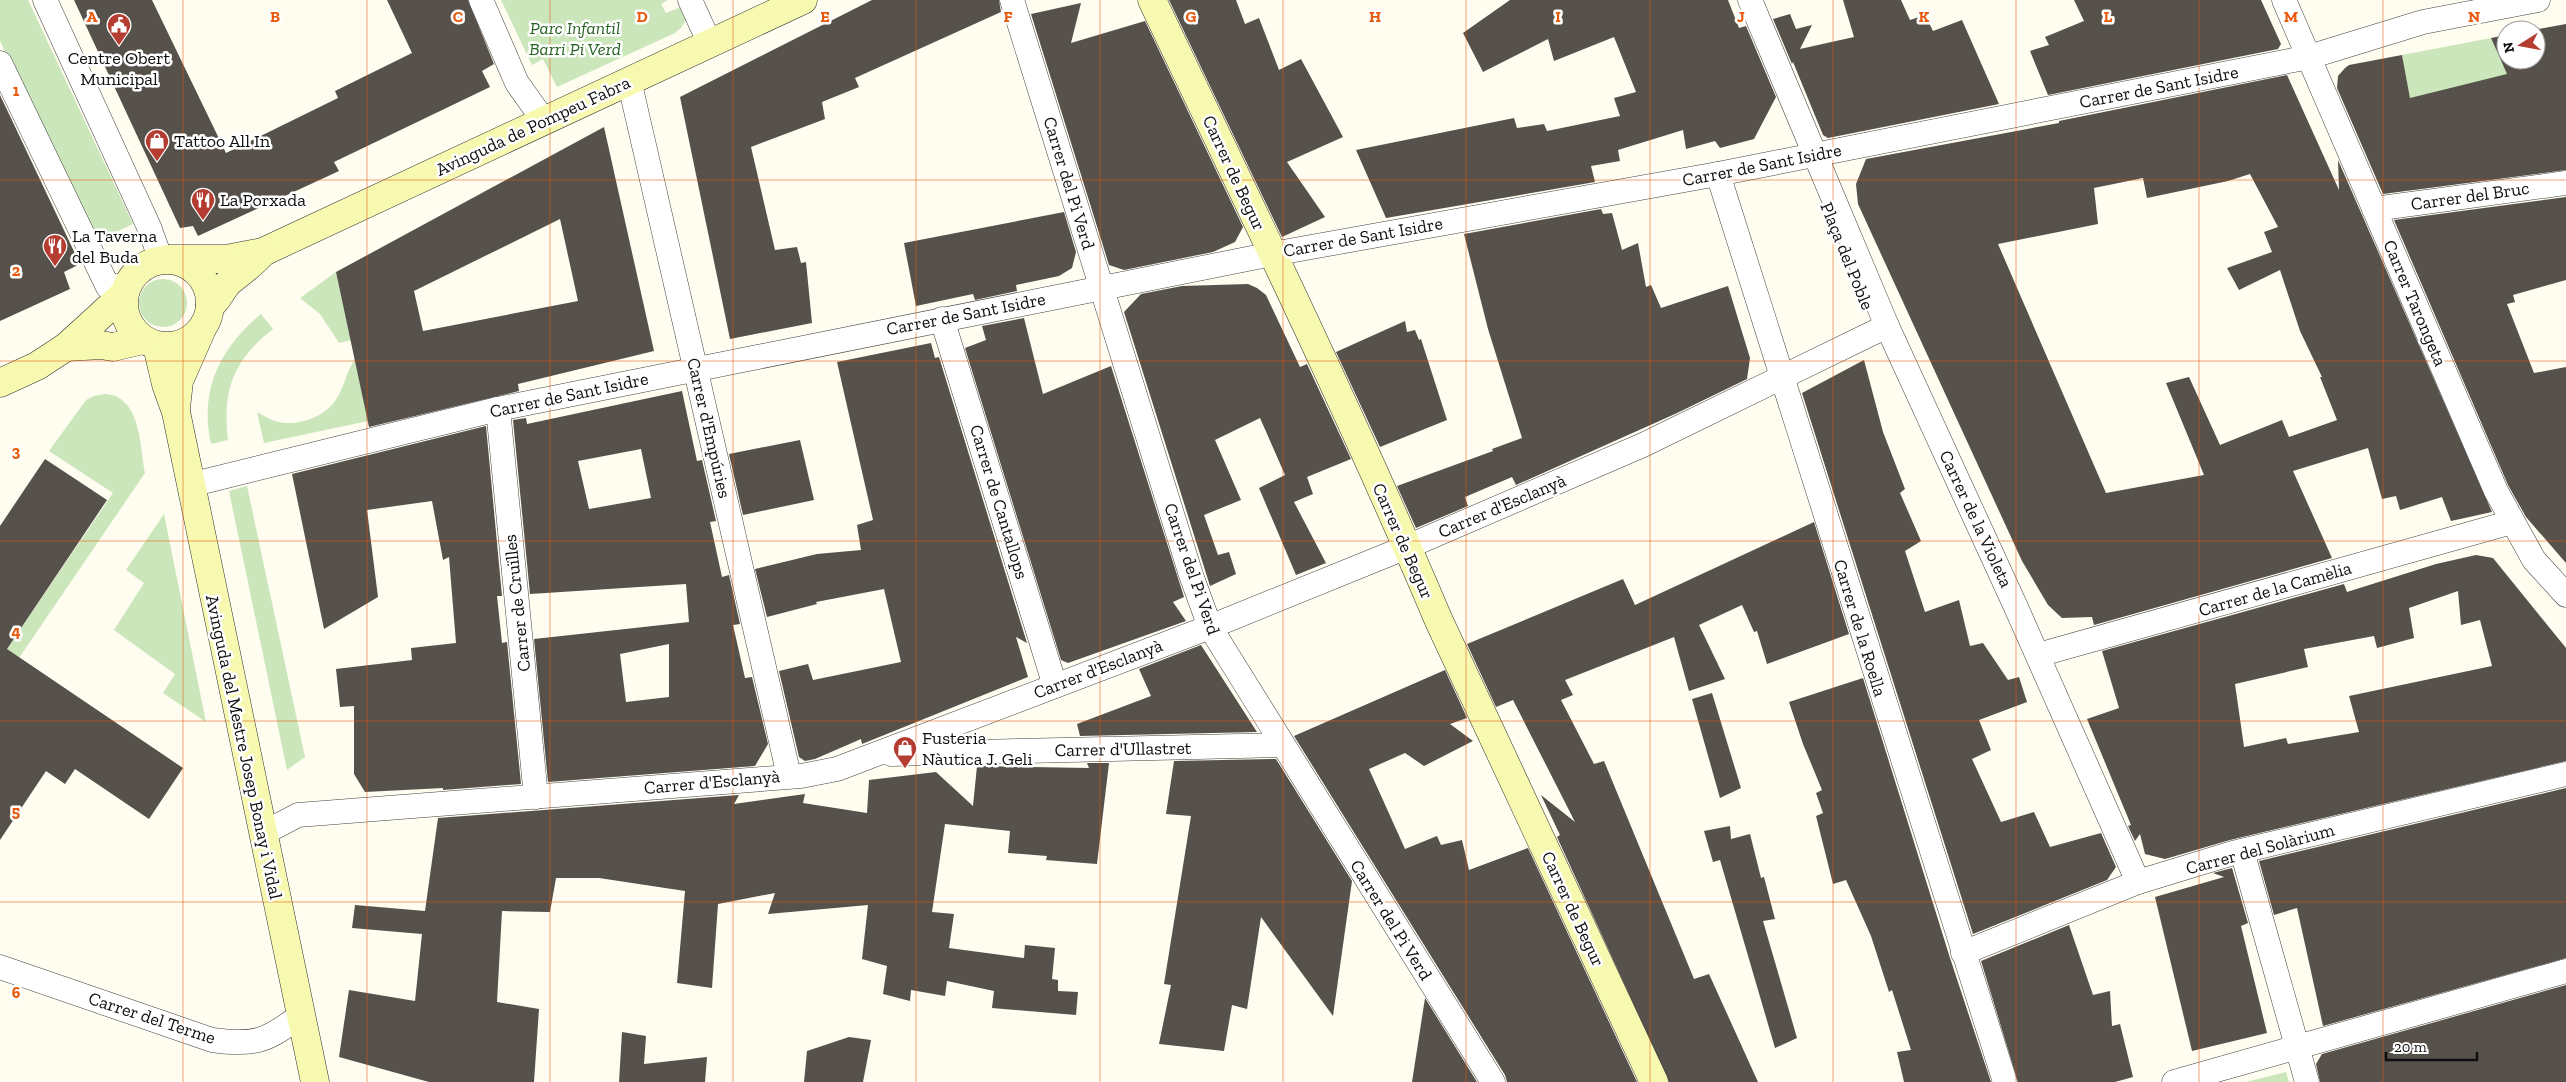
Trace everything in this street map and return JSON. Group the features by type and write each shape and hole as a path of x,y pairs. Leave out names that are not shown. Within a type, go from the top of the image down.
{"street":[{"path":"45,0 164,260"},
{"path":"482,0 517,83 544,121"},
{"path":"690,0 710,44"},
{"name":"Avinguda de Pompeu Fabra","path":"164,260 226,259 263,252 803,0"},
{"name":"Carrer del Pi Verd","path":"1012,0 1191,575 1210,627 1492,1082"},
{"name":"Carrer de Begur","path":"1152,0 1272,254 1407,547 1439,621 1654,1082"},
{"name":"Carrer de la Violeta","path":"1750,0 1887,326 2038,655 2138,882"},
{"name":"Carrer Tarongeta","path":"2284,0 2492,482 2534,560 2566,595"},
{"name":"Carrer de Sant Isidre","path":"190,485 498,409 1272,254 1726,179 1814,155 2309,58 2423,22 2538,0"},
{"path":"0,63 108,287 126,289"},
{"name":"Carrer d'Empúries","path":"629,80 789,776"},
{"name":"Plaça del Poble","path":"1799,172 1809,174 1816,180 1873,319 1789,363 1726,179 1799,172"},
{"name":"Carrer de la Roella","path":"1726,179 1781,378 2005,1082"},
{"name":"Carrer del Bruc","path":"2374,209 2566,184"},
{"name":"Avinguda de Pompeu Fabra","path":"210,306 219,299 228,282 251,266 263,252"},
{"path":"0,383 37,366 66,347 126,289 143,267 164,260 190,267 198,272 209,293 210,306 207,321 201,331 186,343 171,347 150,343 113,347 101,344 66,347"},
{"path":"126,289 124,309 127,322 150,343"},
{"name":"Carrer de Cantallops","path":"942,319 1055,686"},
{"name":"Carrer d'Esclanyà","path":"262,834 298,816 789,776 837,768 1210,627 1407,547 1644,445 1887,326"},
{"name":"Avinguda del Mestre Josep Bonay i Vidal","path":"176,412 180,381 201,331"},
{"name":"Avinguda del Mestre Josep Bonay i Vidal","path":"150,343 176,412 262,834 315,1082"},
{"name":"Carrer de Cruïlles","path":"498,409 536,796"},
{"name":"Carrer de la Camèlia","path":"2038,655 2512,522"},
{"name":"Carrer d'Ullastret","path":"874,755 1282,745"},
{"name":"Carrer del Solàrium","path":"1963,953 2138,882 2242,851 2566,774"},
{"path":"2242,851 2308,1082"},
{"name":"Carrer del Terme","path":"0,967 212,1040 242,1044 274,1036 301,1015"},
{"path":"2174,1082 2566,971"}],"green space":[{"path":"0,0 28,0 133,224 95,242 0,41"},
{"name":"Parc Infantil Barri Pi Verd","path":"501,0 668,0 661,4 666,13 683,6 686,20 675,33 557,87 543,59 532,65"},
{"path":"2491,38 2496,49 2496,70 2505,70 2514,90 2410,98 2402,55"},
{"path":"336,272 351,340 339,343 320,314 300,298"},
{"path":"158,279 168,279 180,286 187,298 187,308 180,320 168,327 158,327 150,323 143,316 139,308 139,298 143,290 150,283"},
{"path":"261,314 273,329 248,353 233,378 227,406 228,440 211,444 208,406 216,372 234,341"},
{"path":"355,359 368,421 264,443 257,412 273,420 292,423 310,419 326,411 337,398"},
{"path":"105,394 117,397 126,403 132,413 140,437 145,473 19,658 7,649 113,493 49,451 86,400"},
{"path":"247,486 305,757 287,770 229,491"},
{"path":"164,514 206,722 163,693 175,674 114,630 144,583 126,570"},
{"path":"2286,1072 2289,1082 2246,1082"}],"building":[{"path":"74,0 152,0 226,153 338,98 335,91 412,53 387,0 468,0 494,64 482,71 490,87 334,162 339,171 198,236 193,226 180,228"},
{"path":"872,0 999,0 1001,12 855,78 859,87 822,102 825,119 751,147 775,250 797,247 801,263 806,262 812,323 730,339 680,97"},
{"path":"1169,0 1236,0 1245,24 1259,18 1279,70 1301,59 1343,137 1287,162 1325,217 1282,237"},
{"path":"1510,0 1728,0 1739,28 1746,26 1776,97 1754,139 1720,148 1715,141 1686,149 1683,130 1618,150 1620,161 1591,166 1595,182 1386,218 1356,150 1514,118 1517,128 1544,124 1547,131 1620,116 1614,98 1636,92 1614,37 1554,61 1548,39 1483,72 1463,33"},
{"path":"1843,0 1901,0 1910,20 1925,15 1933,31 1962,20 1999,104 1828,138 1823,135 1773,19 1790,14 1796,29 1812,25 1800,49 1854,37"},
{"path":"2074,0 2261,0 2281,44 2278,49 2048,95 2030,51 2049,45 2045,37 2084,21"},
{"path":"1081,3 1071,43 1145,21 1243,227 1235,242 1213,252 1124,270 1109,265 1031,14"},
{"path":"2566,24 2566,170 2383,194 2337,88 2338,76 2345,68 2349,65 2402,55 2410,98 2507,74 2505,70 2546,70 2546,28"},
{"path":"2496,37 2496,49 2491,38"},
{"path":"2287,75 2339,190 2338,160 2492,512 2451,521 2442,497 2400,510 2396,496 2382,499 2368,448 2293,471 2332,558 2094,625 2092,617 2062,618 2048,605 2022,561 1858,204 1856,184 1866,159 2059,123 2059,121","holes":["2250,174 2278,227 2264,232 2272,252 2227,268 2239,290 2280,270 2300,331 2322,377 2320,377 2337,420 2289,437 2282,420 2220,445 2189,377 2166,383 2204,475 2106,493 1998,244 2098,224 2094,188 2143,178 2147,198 2228,181"]},
{"path":"0,95 80,264 64,272 70,289 0,321"},
{"path":"604,127 654,351 518,384 519,391 369,427 336,272","holes":["560,219 578,301 423,331 414,291"]},
{"path":"2566,197 2566,280 2513,295 2515,302 2507,304 2534,373 2566,367 2566,563 2526,517 2508,485 2394,220"},
{"path":"1601,209 1603,214 1612,213 1622,250 1638,243 1646,287 1651,285 1661,308 1728,286 1750,358 1747,379 1675,414 1516,485 1512,477 1465,497 1468,506 1416,528 1397,486 1493,451 1492,449 1522,438 1488,329 1464,234"},
{"path":"1064,212 1076,252 1072,268 1059,276 1016,285 1017,291 975,300 973,294 916,306 904,243"},
{"path":"1248,284 1266,295 1300,367 1307,364 1351,459 1307,477 1313,494 1294,502 1326,563 1296,575 1259,488 1285,475 1260,418 1215,440 1241,500 1204,515 1218,555 1229,552 1236,574 1210,586 1124,312 1141,294 1182,286"},
{"path":"1024,318 1043,394 1111,366 1184,597 1173,602 1186,621 1068,663 1061,660 965,348 986,340 982,326"},
{"path":"1405,321 1407,332 1415,330 1419,340 1421,339 1447,420 1380,447 1336,352"},
{"path":"931,343 935,358 939,357 1027,643 1016,637 1028,677 862,744 861,739 815,759 805,761 799,757 779,671 808,664 813,680 901,662 884,589 816,602 817,604 767,617 755,569 817,554 861,550 857,525 873,520 837,362"},
{"path":"1864,360 1883,432 1905,489 1900,493 1921,541 1905,551 1925,612 1959,600 1970,646 1983,643 2008,680 2019,677 2027,702 1979,720 1991,750 1972,759 2001,822 2034,812 2050,847 2101,833 2116,867 2107,880 1973,934 1802,393"},
{"path":"682,391 697,461 702,460 716,521 710,522 722,577 729,575 740,624 733,625 745,678 752,677 768,744 755,766 548,782 534,639 689,622 686,584 530,594 513,420 526,418 527,424","holes":["641,449 651,498 589,509 578,461","669,644 669,697 626,702 620,654"]},
{"path":"486,426 502,596 497,596 502,643 507,642 521,784 443,790 443,788 365,792 354,774 354,706 340,707 336,669 412,660 411,648 456,643 449,557 443,560 432,501 367,510 378,597 324,629 292,474"},
{"path":"800,440 814,500 743,515 729,454"},
{"path":"45,459 107,500 7,649 183,768 149,819 75,769 65,784 46,771 0,840 0,526"},
{"path":"1814,522 1849,634 1767,664 1757,631 1754,632 1742,605 1699,625 1725,679 1689,691 1674,637 1565,680 1573,695 1561,700 1594,764 1604,761 1694,979 1709,974 1758,1082 1669,1082 1557,837 1560,835 1541,795 1575,822 1513,700 1496,707 1467,644 1623,579 1635,605"},
{"path":"2476,555 2493,558 2566,648 2566,761 2230,840 2165,859 2145,854 2140,834 2135,841 2128,826 2131,825 2087,719 2119,708 2102,651 2344,584 2347,592 2436,564","holes":["2458,591 2461,625 2480,620 2492,666 2349,696 2359,732 2288,744 2286,738 2244,747 2235,684 2308,667 2304,649 2374,636 2377,648 2414,638 2409,608"]},
{"path":"1201,645 1257,732 1080,736 1077,724 1151,696 1139,669"},
{"path":"1445,670 1467,718 1450,724 1473,741 1424,766 1405,753 1369,769 1405,849 1437,836 1441,845 1462,840 1469,870 1528,848 1637,1082 1507,1082 1505,1075 1294,736"},
{"path":"1863,678 1950,958 1991,1082 1904,1082 1897,1052 1911,1050 1892,990 1889,992 1871,936 1846,880 1833,884 1816,816 1823,813 1816,793 1822,790 1803,744 1789,702"},
{"path":"1712,693 1741,788 1720,798 1692,699"},
{"path":"1276,759 1352,881 1333,1016 1261,917 1247,1009 1232,1005 1224,1051 1159,1044 1171,985 1164,984 1191,816 1166,814 1174,761"},
{"path":"1087,763 1109,763 1097,864 1046,860 1047,856 1008,853 1010,831 945,824 932,912 954,914 949,948 1024,958 1025,945 1055,948 1052,979 1058,980 1058,991 1078,992 1076,1015 992,1008 994,991 947,981 945,996 911,990 910,1001 883,994 887,966 862,959 868,905 768,914 775,893 718,904 712,988 677,983 685,891 599,878 556,878 550,912 502,911 497,1002 539,1009 534,1082 429,1082 339,1057 349,990 415,1001 422,934 352,928 355,905 425,911 438,818 739,795 734,804 805,794 803,803 867,813 869,780 936,772 973,806 977,766 1089,768"},
{"path":"2566,788 2566,958 2323,1026 2297,908 2274,915 2259,861"},
{"path":"1730,826 1731,839 1750,834 1761,878 1764,877 1775,919 1763,921 1797,1038 1775,1048 1720,860 1713,862 1704,831"},
{"path":"2232,868 2248,923 2241,926 2267,1033 2192,1051 2155,897 2224,877 2213,873"},
{"path":"2069,925 2093,995 2110,991 2112,1026 2120,1024 2133,1077 2115,1082 2018,1082 1981,961"},
{"path":"2566,985 2566,1082 2320,1082 2316,1064 2322,1054"},
{"path":"1425,998 1477,1082 1412,1082"},
{"path":"622,1032 646,1036 644,1064 707,1057 705,1082 619,1082"},
{"path":"849,1037 871,1040 863,1082 804,1082 807,1051"}],"place":[{"name":"Centre Obert Municipal","path":"119,46"},
{"name":"Tattoo All In","path":"157,162"},
{"name":"La Porxada","path":"203,221"},
{"name":"La Taverna del Buda","path":"55,267"},
{"name":"Fusteria Nàutica J. Geli","path":"905,769"}]}
